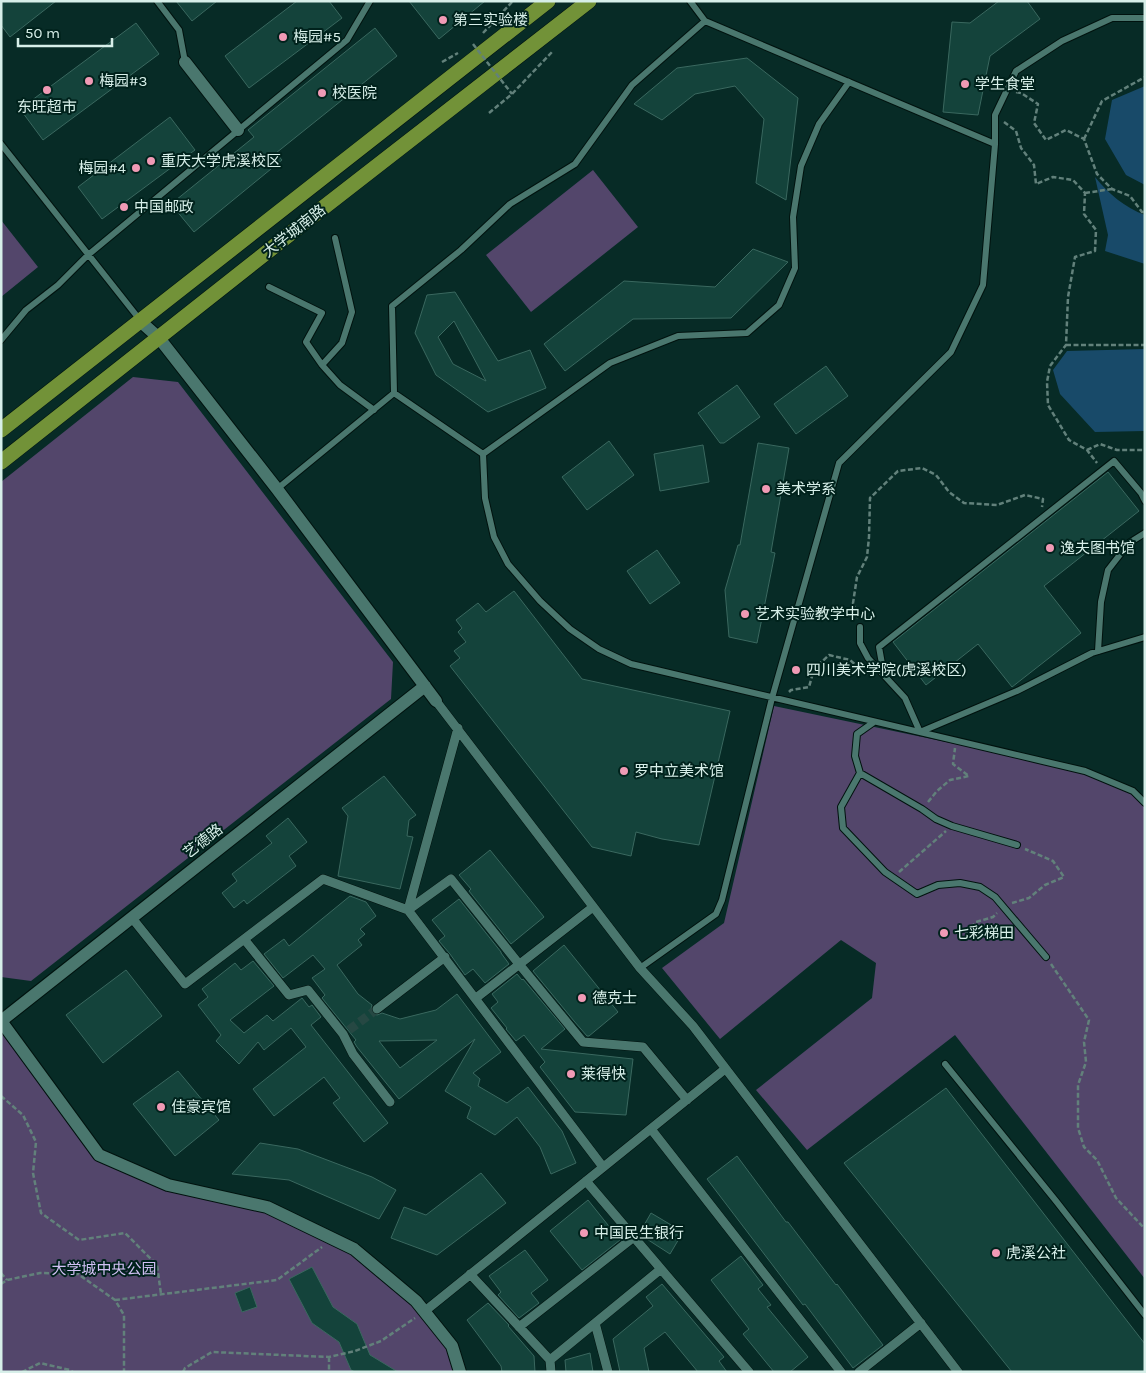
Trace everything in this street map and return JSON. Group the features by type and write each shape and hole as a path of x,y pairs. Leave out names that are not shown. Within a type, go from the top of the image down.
{"main road":[{"name":"大学城南路","path":"1,430 548,1"},
{"name":"大学城南路","path":"1,462 319,211 590,1"}],"street":[{"path":"185,62 238,130"},
{"path":"140,321 159,338 277,489 424,686 640,968 693,1026 958,1372"},
{"name":"艺德路","path":"1,1021 424,686"},
{"path":"408,910 458,728"},
{"path":"132,918 185,984 323,879 408,910 604,1167"},
{"path":"408,910 451,879 583,1042 643,1046 687,1100"},
{"path":"476,998 593,906"},
{"path":"244,939 290,995 308,990 346,1032 353,1054 390,1102"},
{"path":"376,1009 445,957"},
{"path":"1,1021 99,1155 168,1184 267,1207 354,1249 416,1301 425,1311 452,1346 460,1372"},
{"path":"425,1311 726,1069"},
{"path":"651,1128 841,1372"},
{"path":"586,1181 749,1372"},
{"path":"519,1327 634,1237"},
{"path":"550,1360 661,1269"},
{"path":"470,1274 550,1360 551,1372"},
{"path":"595,1323 608,1372"},
{"path":"859,1372 921,1323"}],"lane":[{"path":"158,1 179,30 185,62"},
{"path":"690,1 705,21 995,144"},
{"path":"1,340 26,310 58,285 88,255 347,40 367,2"},
{"path":"640,968 716,914 722,900 772,698 839,463 951,352 983,285 995,144 995,115 1016,71 1062,41 1112,18 1145,18"},
{"path":"394,393 392,306 461,250 510,204 575,164 632,85 705,21"},
{"path":"483,454 610,362 678,336 747,332 779,305 795,268 793,217 801,166 819,124 849,82"},
{"path":"1,144 140,321"},
{"path":"322,365 342,343 352,312 335,238"},
{"path":"269,287 322,313 306,342 322,365 340,385 374,410"},
{"path":"277,489 394,393"},
{"path":"394,393 483,454"},
{"path":"483,454 485,498 494,536 508,564 540,601 570,629 599,649 631,664 1085,771 1133,791 1145,803"},
{"path":"884,675 879,647 1114,461 1141,492 1145,501"},
{"path":"1098,651 1101,602 1108,570 1129,543 1145,533"},
{"path":"860,627 860,643 868,658 905,698 920,732"},
{"path":"920,732 1017,691 1092,653 1145,637"},
{"path":"874,722 857,734 855,756 860,773 936,819 952,826 1016,846"},
{"path":"860,773 841,808 843,828 885,872 917,894 938,885 960,883 980,887 1004,907 1046,957"},
{"path":"945,1064 1145,1315"}],"path":[{"path":"479,37 513,1"},
{"path":"472,44 512,94"},
{"path":"489,113 512,94 552,52"},
{"path":"1084,139 1102,101 1145,77"},
{"path":"1007,91 1021,93 1038,104 1034,123 1046,140 1066,130 1084,139 1097,174 1112,189 1130,196 1142,212 1145,212"},
{"path":"995,115 1016,131 1021,148 1034,165 1036,184 1053,177 1073,180 1085,193 1084,214 1096,230 1095,251 1075,257 1068,297 1066,346 1050,366 1047,382 1048,405 1068,440 1086,450 1102,470"},
{"path":"1085,193 1112,189"},
{"path":"1066,346 1145,345"},
{"path":"1086,450 1100,444 1117,450 1145,450"},
{"path":"860,627 853,603 856,577 867,557 870,498 898,471 922,468 936,476 949,492 964,504 996,506 1025,496 1043,499 1041,519"},
{"path":"780,700 791,690 809,688 814,669 829,654 850,660 866,674 884,675"},
{"path":"922,809 937,791 950,780 969,776 954,764 956,741"},
{"path":"893,878 952,826"},
{"path":"966,933 976,922 993,917 1004,907 1029,898 1045,885 1064,877 1053,861 1016,846"},
{"path":"1046,957 1089,1020 1084,1042 1086,1062 1078,1085 1078,1128 1084,1147 1097,1160 1116,1198 1145,1229"},
{"path":"1,1096 23,1116 36,1142 33,1174 40,1212 80,1240 125,1233 157,1265 161,1294"},
{"path":"115,1300 277,1280 333,1239"},
{"path":"1,1273 6,1280"},
{"path":"1,1284 6,1280 40,1273 78,1274 115,1300 124,1315 124,1372"},
{"path":"183,1372 185,1368 212,1352 329,1357 355,1351 381,1341 425,1311"},
{"path":"329,1357 329,1372"},
{"path":"22,1372 40,1363 73,1372"}],"green space":[{"path":"593,170 638,227 531,312 486,255"},
{"path":"1,220 38,267 1,297"},
{"path":"133,377 178,382 393,662 391,699 31,981 1,977 1,482"},
{"path":"774,706 1076,769 1133,791 1145,806 1145,1279 955,1035 807,1150 756,1090 872,998 876,963 841,940 720,1039 662,968 724,923"},
{"name":"大学城中央公园","path":"1,1021 99,1155 168,1185 267,1207 354,1249 416,1301 452,1346 460,1372 1,1372"}],"water":[{"path":"1145,86 1145,185 1126,175 1105,139 1112,100"},
{"path":"1095,177 1117,199 1145,215 1145,264 1105,251 1108,235"},
{"path":"1145,349 1145,431 1095,432 1060,394 1053,370 1067,351"}],"building":[{"path":"1,1 56,1 10,37 1,25"},
{"path":"176,1 217,1 192,21"},
{"name":"梅园#5","path":"297,1 329,1 342,18 249,88 225,56"},
{"name":"第三实验楼","path":"409,1 485,1 439,39"},
{"name":"学生食堂","path":"999,1 1027,1 1040,19 990,56 978,115 943,112 952,22 970,23"},
{"name":"梅园#3","path":"136,23 159,54 43,140 20,109"},
{"name":"校医院","path":"375,28 397,56 276,153 282,160 194,232 171,204 254,137 248,130"},
{"path":"747,58 798,98 786,200 756,183 764,119 735,86 695,94 662,120 634,104 677,68"},
{"name":"梅园#4","path":"170,117 195,150 102,219 78,187"},
{"path":"753,249 788,262 731,318 633,319 565,371 544,344 624,281 715,287"},
{"path":"455,292 498,361 530,350 546,388 488,412 436,375 415,333 427,295","holes":["454,321 486,381 453,364 438,337"]},
{"path":"826,366 848,396 796,434 774,404"},
{"path":"737,385 760,417 724,443 720,443 698,413"},
{"path":"609,441 634,475 587,510 562,477"},
{"path":"758,443 789,448 771,552 775,553 757,643 729,637 725,590 738,545 740,545"},
{"path":"703,445 709,482 660,491 654,454"},
{"name":"逸夫图书馆","path":"1108,472 1139,511 1044,586 1081,633 1012,687 978,644 926,685 893,642"},
{"path":"657,550 680,583 650,604 627,571"},
{"name":"罗中立美术馆","path":"514,591 582,679 730,711 699,845 662,839 636,832 631,856 592,847 450,666 460,658 454,651 466,642 458,632 462,628 456,620 478,603 486,612"},
{"path":"384,776 416,815 409,820 407,836 413,837 400,889 338,876 348,816 342,808"},
{"path":"288,818 307,842 289,856 296,866 247,904 244,900 234,908 222,893 237,881 232,874 272,843 266,836"},
{"path":"490,850 544,917 511,944 469,891 471,889 459,875"},
{"path":"350,896 366,902 376,916 360,929 365,934 358,940 362,945 337,965 358,994 372,1005 372,1013 377,1015 382,1013 400,1019 436,1010 457,994 501,1052 473,1073 480,1079 478,1086 507,1103 528,1087 562,1131 576,1163 551,1174 540,1147 517,1117 495,1135 467,1118 471,1107 445,1091 475,1039 399,1099 357,1047 354,1042 356,1040 322,998 325,995 312,978 325,969 313,955 283,978 264,954 284,939 289,946","holes":["437,1040 400,1068 379,1041"]},
{"path":"459,899 509,964 485,983 473,969 465,975 439,941 445,936 432,920"},
{"path":"564,945 618,1012 589,1036 574,1021 533,971"},
{"path":"253,961 274,986 230,1020 244,1033 267,1015 273,1021 302,998 309,1007 312,1005 321,1017 311,1025 388,1123 364,1142 333,1103 340,1098 324,1077 274,1116 253,1089 306,1047 291,1028 264,1050 258,1042 239,1064 216,1041 221,1035 198,1005 208,997 202,989 235,963 241,970"},
{"path":"126,970 162,1016 103,1063 66,1015"},
{"path":"517,974 565,1029 541,1049 633,1059 626,1115 575,1112 540,1067 545,1062 524,1035 516,1041 506,1029 491,1008 498,1002 492,994"},
{"path":"178,1071 219,1120 175,1156 133,1104"},
{"name":"虎溪公社","path":"946,1088 1145,1344 1145,1372 1012,1372 844,1163"},
{"path":"260,1143 298,1149 372,1177 396,1190 379,1219 289,1180 232,1174"},
{"path":"737,1156 786,1222 788,1222 837,1284 883,1345 853,1368 707,1179"},
{"path":"481,1173 506,1203 437,1255 391,1238 404,1207 426,1215"},
{"path":"588,1200 620,1240 582,1270 550,1231"},
{"path":"651,1213 683,1232 670,1254 639,1234"},
{"path":"525,1250 548,1280 531,1293 539,1303 519,1318 498,1295 501,1292 489,1276"},
{"path":"741,1256 763,1285 758,1289 771,1305 767,1307 808,1357 790,1372 774,1372 743,1334 749,1329 711,1280"},
{"path":"312,1267 333,1307 357,1324 370,1355 398,1372 355,1372 351,1370 339,1342 312,1323 289,1279"},
{"path":"662,1284 724,1357 719,1361 727,1372 698,1372 665,1332 644,1348 649,1372 620,1372 613,1339 653,1306 646,1297"},
{"path":"250,1287 257,1307 242,1312 235,1293"},
{"path":"488,1303 534,1356 535,1372 502,1372 501,1366 467,1320"},
{"path":"590,1353 593,1372 566,1372 565,1360"}],"tunnel":[{"path":"349,1030 377,1009"}],"place":[{"name":"第三实验楼","path":"443,20"},
{"name":"梅园#5","path":"283,37"},
{"name":"梅园#3","path":"89,81"},
{"name":"学生食堂","path":"965,84"},
{"name":"东旺超市","path":"47,90"},
{"name":"校医院","path":"322,93"},
{"name":"重庆大学虎溪校区","path":"151,161"},
{"name":"梅园#4","path":"136,168"},
{"name":"中国邮政","path":"124,207"},
{"name":"美术学系","path":"766,489"},
{"name":"逸夫图书馆","path":"1050,548"},
{"name":"艺术实验教学中心","path":"745,614"},
{"name":"四川美术学院(虎溪校区)","path":"796,670"},
{"name":"罗中立美术馆","path":"624,771"},
{"name":"七彩梯田","path":"944,933"},
{"name":"德克士","path":"582,998"},
{"name":"莱得快","path":"571,1074"},
{"name":"佳豪宾馆","path":"161,1107"},
{"name":"中国民生银行","path":"584,1233"},
{"name":"虎溪公社","path":"996,1253"}]}
